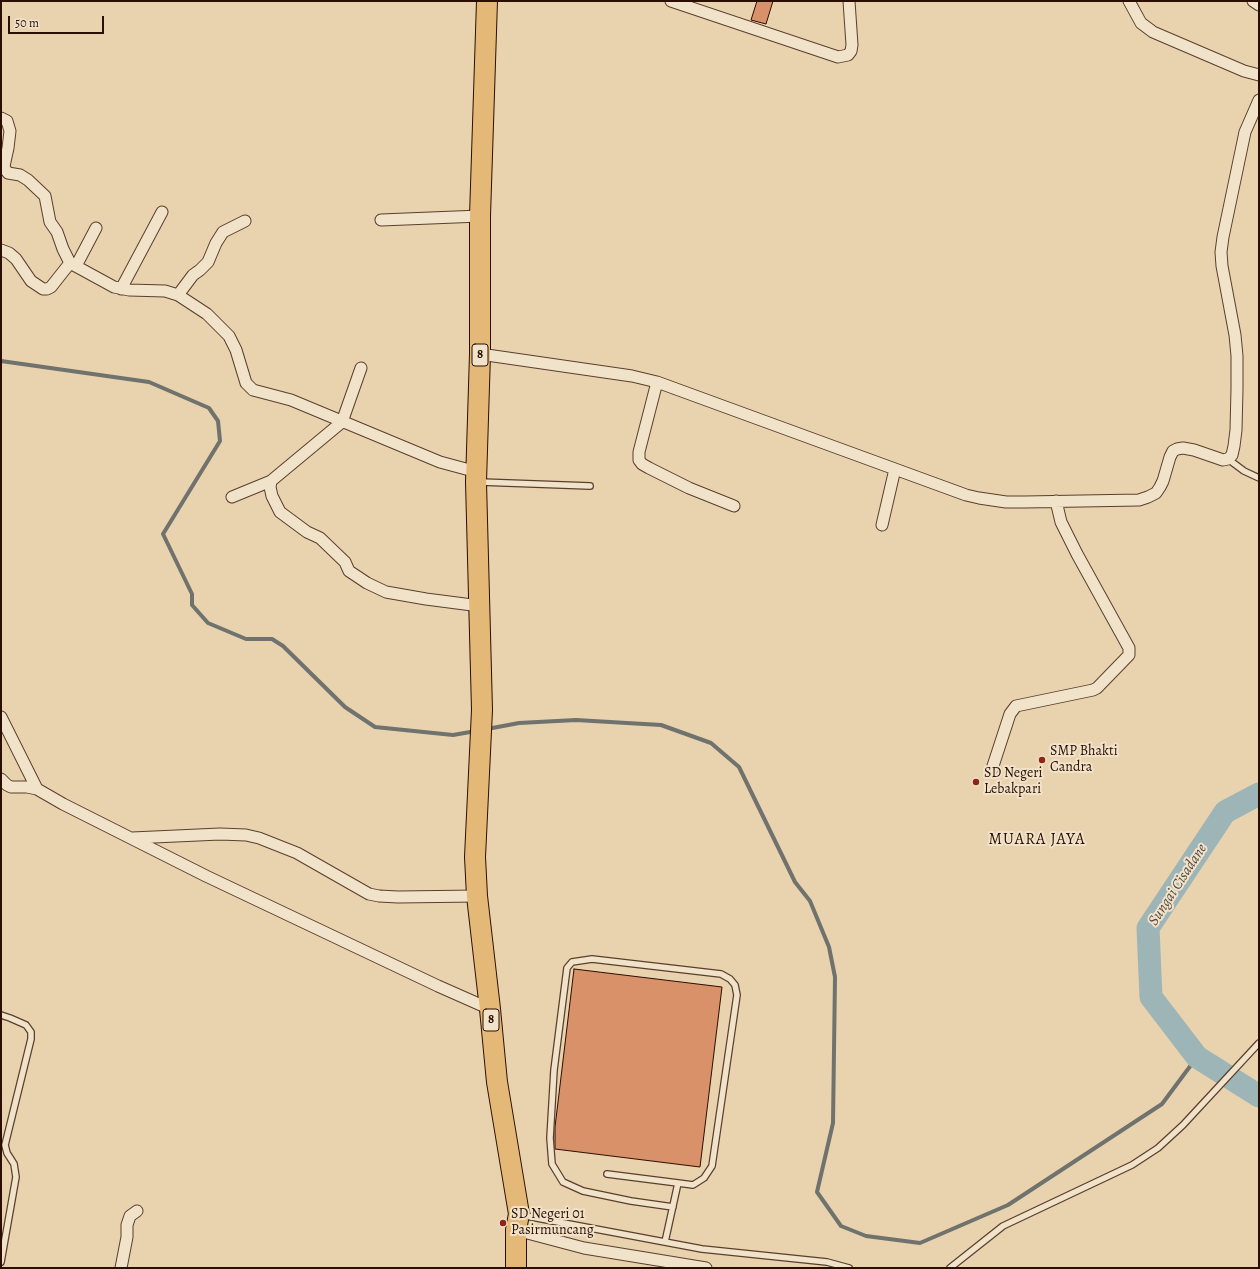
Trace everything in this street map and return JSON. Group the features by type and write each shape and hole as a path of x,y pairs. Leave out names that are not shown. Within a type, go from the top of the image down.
{"highway":[{"name":"8","path":"487,1 480,216 480,354 476,477 482,710 475,857 477,896 497,1082 518,1222 516,1268"}],"street":[{"path":"672,1 838,57 844,57 851,52 852,45 849,1"},
{"path":"1129,1 1141,23 1153,32 1244,71 1259,75"},
{"path":"1253,1 1259,5"},
{"path":"480,354 632,376 657,382 966,495 979,498 1006,502 1139,500 1156,493 1164,481 1170,457 1173,451 1177,449 1183,448 1194,450 1223,460 1228,459 1232,455 1234,446 1237,389 1237,356 1235,335 1222,266 1221,252 1245,132 1259,100"},
{"path":"1,118 7,121 10,131 4,169 8,173 20,175 45,196 50,222 57,232 63,249 73,264 114,287 138,291 165,292 178,296 207,314 229,336 236,350 246,383 253,390 291,400 476,477"},
{"path":"121,289 162,212"},
{"path":"381,220 480,216"},
{"path":"178,296 193,275 208,262 223,232 245,221"},
{"path":"1,250 9,253 16,259 31,281 43,289 47,289 51,287 73,264 96,228"},
{"path":"232,497 271,481 342,422 360,368"},
{"path":"657,382 639,452 639,460 642,464 649,468 689,488 734,506"},
{"path":"882,526 895,469"},
{"path":"271,481 272,496 280,512 307,532 320,538 345,562 349,571 367,583 386,592 480,606"},
{"path":"992,769 1010,714 1016,706 1093,690 1097,688 1129,655 1130,651 1061,522 1056,502"},
{"path":"1,717 37,789"},
{"path":"3,784 11,787 27,787 37,789 63,804 206,876 438,986 490,1009"},
{"path":"131,838 220,834 246,835 259,838 297,853 369,894 398,898 477,896"},
{"path":"121,1268 127,1236 127,1225 130,1216 137,1211"},
{"path":"518,1222 584,1248 621,1255 655,1264 706,1268"}],"lane":[{"path":"1228,459 1244,471 1259,478"},
{"path":"476,477 590,486"},
{"path":"607,1174 693,1185 704,1178 712,1166 737,995 735,985 730,979 721,974 592,959 572,962 567,968 554,1070 550,1138 552,1164 563,1182 583,1190 631,1201 672,1207"},
{"path":"1,1015 26,1025 31,1032 31,1039 5,1145 7,1153 14,1164 16,1177 1,1262"},
{"path":"950,1268 1003,1226 1132,1165 1158,1148 1183,1125 1259,1043"},
{"path":"665,1242 678,1183"},
{"path":"518,1222 665,1242 702,1249 827,1262 849,1268"}],"building":[{"path":"757,1 773,1 766,24 751,20"},
{"path":"574,969 722,987 700,1167 555,1149 555,1127"}],"waterway":[{"path":"1,361 149,382 209,408 218,421 220,441 163,534 192,594 192,605 208,623 246,639 272,639 283,646 345,707 375,727 453,735 476,731"},
{"path":"487,729 519,723 576,720 661,725 711,743 739,767 795,882 810,901 829,947 835,977 833,1123 817,1192 841,1226 866,1236 920,1243 1008,1205 1162,1104 1197,1057"},
{"name":"Sungai Cisadane","path":"1259,794 1225,812 1148,928 1151,997 1197,1057 1259,1096"}],"place":[{"name":"SMP Bhakti Candra","path":"1042,760"},
{"name":"SD Negeri Lebakpari","path":"976,782"},
{"name":"SD Negeri 01 Pasirmuncang","path":"503,1223"}],"district":[{"name":"MUARA JAYA","path":"1037,840"}]}
